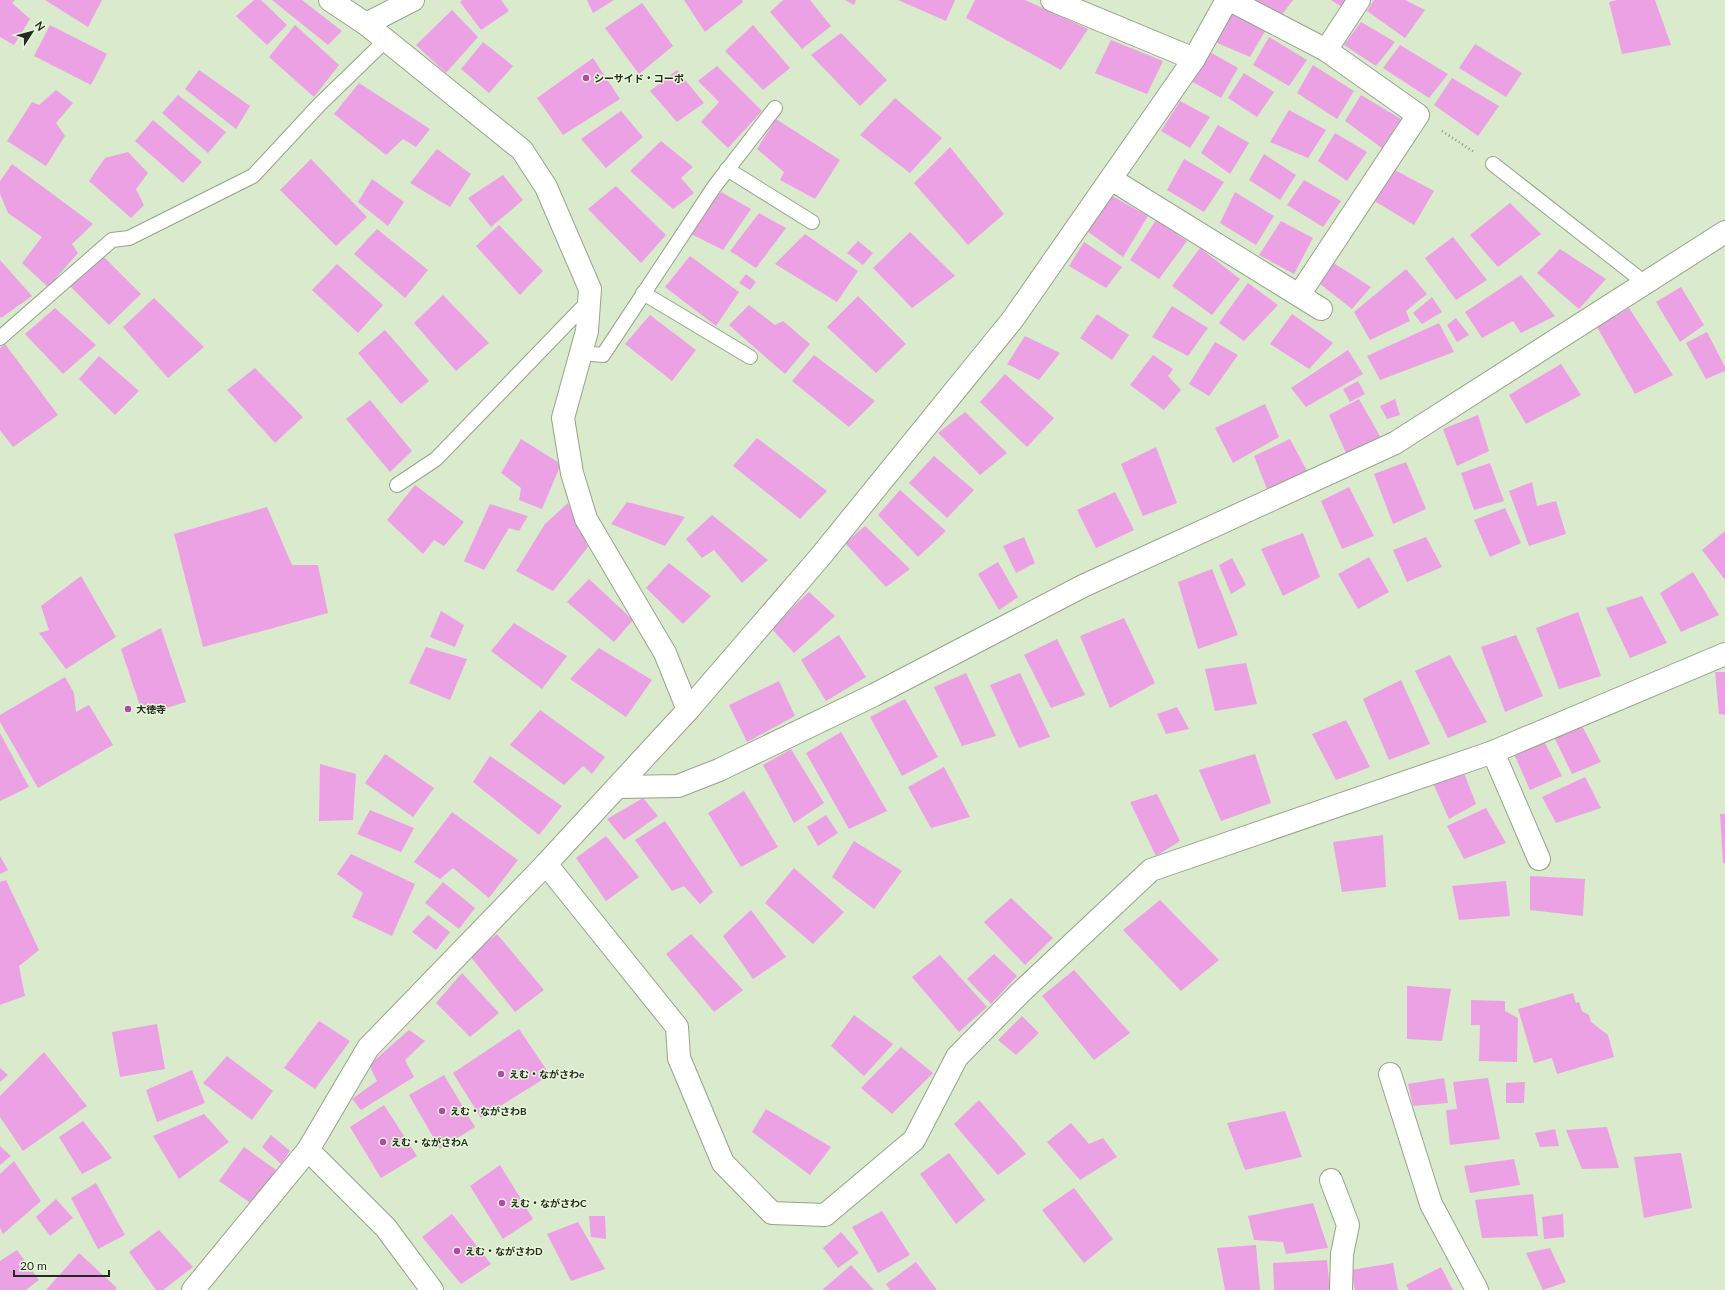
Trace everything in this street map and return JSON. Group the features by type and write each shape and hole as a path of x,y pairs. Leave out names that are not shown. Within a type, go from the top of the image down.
{"street":[{"path":"330,0 366,24 522,150 546,187 590,289 587,331 563,418 572,473 586,519 665,653 688,710"},
{"path":"366,24 413,0"},
{"path":"1052,0 1194,59"},
{"path":"193,1290 308,1150 368,1048 618,788 688,710 820,556 1013,319 1194,59 1228,0 1326,50 1418,115 1299,295"},
{"path":"1326,50 1359,0"},
{"path":"1111,179 1321,309"},
{"path":"618,788 678,786 719,770 874,695 1083,586 1395,443 1725,232"},
{"path":"546,864 677,1027 679,1058 723,1163 772,1213 825,1215 914,1140 958,1056 1020,993 1151,870 1493,752 1725,654"},
{"path":"1493,752 1539,859"},
{"path":"1390,1074 1431,1204 1477,1290"},
{"path":"308,1150 386,1228 432,1290"},
{"path":"1331,1180 1348,1225 1342,1254 1341,1290"}],"lane":[{"path":"0,338 112,240 129,238 253,176 319,105 386,40"},
{"path":"581,353 603,355 714,186 775,108"},
{"path":"1493,164 1645,283"},
{"path":"727,169 812,222"},
{"path":"644,293 750,357"},
{"path":"397,485 436,459 581,309 588,304"}],"path":[{"path":"1418,115 1493,164"}],"building":[{"path":"0,0 15,0 12,3 30,19 14,45 0,37"},
{"path":"45,0 102,0 88,27"},
{"path":"254,0 261,0 287,25 267,45 236,16"},
{"path":"272,0 302,0 342,31 328,45"},
{"path":"462,0 501,0 509,11 481,30 460,2"},
{"path":"587,0 614,0 593,13"},
{"path":"684,0 742,0 743,2 705,32"},
{"path":"783,0 810,0 831,26 802,49 770,12"},
{"path":"845,0 856,0 854,5"},
{"path":"898,0 955,0 946,21"},
{"path":"975,0 1025,0 1088,29 1061,70 966,18"},
{"path":"1251,0 1293,0 1281,16"},
{"path":"1331,0 1348,0 1343,8"},
{"path":"1374,0 1405,0 1425,10 1405,38 1367,11"},
{"path":"1617,0 1655,0 1671,45 1622,54 1609,2"},
{"path":"642,3 673,46 639,74 605,28"},
{"path":"452,10 478,37 446,73 416,45"},
{"path":"1233,11 1265,31 1250,57 1215,42"},
{"path":"1361,22 1395,42 1376,66 1344,45"},
{"path":"50,25 107,54 91,85 34,56"},
{"path":"295,25 339,65 314,97 269,57"},
{"path":"753,25 790,68 763,90 725,51"},
{"path":"841,33 887,80 860,106 811,55"},
{"path":"1269,37 1307,60 1289,86 1253,65"},
{"path":"1111,40 1163,61 1147,94 1095,73"},
{"path":"483,42 513,66 489,93 461,69"},
{"path":"1475,44 1522,73 1506,97 1459,68"},
{"path":"1400,45 1448,74 1429,98 1383,68"},
{"path":"1208,51 1238,68 1221,98 1191,81"},
{"name":"シーサイド・コーポ","path":"593,58 620,99 563,135 537,98"},
{"path":"1313,65 1354,91 1337,119 1297,93"},
{"path":"717,66 762,111 728,148 701,122 719,102 698,81"},
{"path":"199,70 250,106 236,129 185,89"},
{"path":"677,70 704,103 677,122 650,91"},
{"path":"1244,73 1274,92 1257,117 1228,98"},
{"path":"1452,78 1499,106 1478,136 1434,105"},
{"path":"359,83 430,129 416,147 403,139 386,155 334,114"},
{"path":"56,90 73,103 56,123 65,136 46,166 7,141 32,102 39,105"},
{"path":"178,95 226,132 208,153 162,113"},
{"path":"1361,95 1401,119 1382,148 1345,121"},
{"path":"895,98 942,138 910,173 860,135"},
{"path":"1180,101 1210,117 1190,148 1161,131"},
{"path":"1289,110 1326,130 1308,158 1270,142"},
{"path":"621,111 643,137 606,168 581,139"},
{"path":"776,119 840,160 815,199 780,180 784,172 757,149"},
{"path":"153,120 202,162 183,183 135,141"},
{"path":"1218,125 1249,143 1230,174 1201,153"},
{"path":"1335,133 1367,152 1347,181 1318,161"},
{"path":"661,141 693,167 681,178 694,193 673,209 630,171"},
{"path":"950,147 1004,214 968,245 914,183"},
{"path":"437,149 471,174 450,207 410,183"},
{"path":"128,152 148,173 136,189 144,205 131,218 89,181 105,158"},
{"path":"1264,154 1296,175 1280,200 1249,180"},
{"path":"311,159 367,217 336,246 280,190"},
{"path":"1184,159 1224,182 1204,212 1167,190"},
{"path":"12,164 93,224 72,244 78,253 48,287 22,263 42,237 8,213 0,194 0,181"},
{"path":"1393,169 1434,191 1414,225 1373,200"},
{"path":"503,175 523,200 491,227 468,198"},
{"path":"372,179 404,202 388,226 358,202"},
{"path":"1304,180 1341,201 1323,227 1287,205"},
{"path":"616,186 666,235 641,263 588,209"},
{"path":"721,192 751,209 723,250 689,233"},
{"path":"1235,192 1274,216 1256,245 1220,223"},
{"path":"1112,196 1148,216 1123,257 1087,231"},
{"path":"1510,203 1541,234 1498,267 1470,235"},
{"path":"759,213 786,228 756,268 730,251"},
{"path":"1156,220 1187,241 1159,279 1130,260"},
{"path":"1281,221 1313,238 1294,274 1259,255"},
{"path":"499,225 543,271 520,295 476,246"},
{"path":"377,229 428,270 405,298 354,254"},
{"path":"910,232 955,276 912,308 873,268"},
{"path":"805,234 858,271 837,302 775,264"},
{"path":"1453,237 1487,280 1456,300 1425,258"},
{"path":"858,241 873,253 863,265 847,253"},
{"path":"1084,242 1122,267 1106,288 1069,266"},
{"path":"1200,248 1240,279 1212,315 1172,286"},
{"path":"1560,249 1606,279 1579,309 1537,273"},
{"path":"102,255 141,294 109,325 70,286"},
{"path":"690,256 739,292 716,326 665,287"},
{"path":"0,260 32,296 1,318 0,317"},
{"path":"1332,262 1371,287 1352,309 1320,284"},
{"path":"337,264 383,305 358,333 312,290"},
{"path":"1406,269 1427,294 1406,311 1410,321 1370,340 1354,312"},
{"path":"746,274 756,282 750,290 739,283"},
{"path":"1521,275 1555,316 1521,333 1513,321 1482,338 1465,312"},
{"path":"1248,283 1278,305 1244,341 1219,323"},
{"path":"1681,287 1704,325 1680,342 1656,302"},
{"path":"443,295 489,343 456,371 414,323"},
{"path":"858,296 906,344 876,373 827,327"},
{"path":"1432,297 1442,312 1422,324 1413,313"},
{"path":"154,298 204,347 168,378 123,327"},
{"path":"749,305 775,325 783,321 810,344 785,374 729,325"},
{"path":"1172,306 1208,328 1188,356 1152,337"},
{"path":"55,308 96,345 63,374 25,334"},
{"path":"1629,308 1673,375 1635,394 1597,327"},
{"path":"1097,314 1129,335 1112,360 1080,338"},
{"path":"1292,314 1333,343 1309,369 1270,344"},
{"path":"650,315 696,350 672,381 625,344"},
{"path":"1456,318 1469,335 1457,342 1447,325"},
{"path":"1439,323 1454,352 1380,380 1367,356"},
{"path":"385,330 429,381 401,404 358,353"},
{"path":"1707,332 1725,367 1725,371 1706,379 1686,343"},
{"path":"1025,336 1060,353 1039,380 1007,364"},
{"path":"1215,342 1238,355 1209,396 1189,384"},
{"path":"5,344 58,415 13,447 0,430 0,348"},
{"path":"1348,350 1363,374 1306,407 1291,388"},
{"path":"814,355 875,401 849,427 792,381"},
{"path":"1153,355 1173,369 1168,376 1181,390 1164,410 1130,385"},
{"path":"99,356 139,391 115,415 79,379"},
{"path":"1561,364 1581,395 1526,424 1509,395"},
{"path":"255,368 303,417 275,443 227,390"},
{"path":"1005,374 1054,418 1027,447 980,402"},
{"path":"1358,381 1365,394 1350,402 1343,389"},
{"path":"1359,399 1381,438 1346,453 1329,415"},
{"path":"1395,399 1400,415 1387,419 1380,406"},
{"path":"370,400 412,451 390,472 346,419"},
{"path":"1265,404 1279,437 1233,463 1215,428"},
{"path":"965,412 1007,453 980,475 938,433"},
{"path":"1478,415 1489,451 1457,466 1443,429"},
{"path":"757,438 827,491 800,519 733,466"},
{"path":"521,439 561,464 542,509 519,500 521,488 501,473"},
{"path":"1290,439 1307,471 1267,489 1254,456"},
{"path":"1156,447 1177,503 1143,516 1121,464"},
{"path":"934,456 974,490 947,518 909,483"},
{"path":"1406,462 1426,509 1393,524 1374,474"},
{"path":"1490,463 1504,501 1474,510 1461,473"},
{"path":"1532,482 1537,506 1556,501 1566,534 1529,546 1509,491"},
{"path":"415,485 464,522 444,546 434,540 423,554 387,520"},
{"path":"1349,487 1374,536 1342,549 1321,501"},
{"path":"900,490 946,531 918,557 878,515"},
{"path":"1115,492 1134,530 1096,548 1077,510"},
{"path":"627,502 685,517 665,546 611,524"},
{"path":"568,503 588,547 553,591 516,571 545,524"},
{"path":"490,504 528,516 519,531 509,528 484,570 464,561"},
{"path":"267,507 292,565 318,565 328,613 203,647 174,534"},
{"path":"1505,508 1521,543 1490,557 1474,520"},
{"path":"712,515 768,560 742,583 714,550 702,558 686,539"},
{"path":"865,526 910,569 886,587 845,543"},
{"path":"1725,531 1725,580 1702,550"},
{"path":"1303,533 1320,577 1283,596 1261,549"},
{"path":"1024,537 1035,563 1016,573 1003,546"},
{"path":"1426,537 1442,567 1407,582 1393,550"},
{"path":"1369,557 1389,592 1358,609 1338,574"},
{"path":"1232,558 1246,585 1231,594 1219,565"},
{"path":"998,562 1018,597 999,610 978,574"},
{"path":"669,563 711,596 683,624 646,588"},
{"path":"1212,569 1238,635 1198,649 1178,582"},
{"path":"1693,572 1719,615 1681,632 1660,593"},
{"path":"81,576 116,637 66,669 39,633 49,630 41,606"},
{"path":"589,579 633,620 614,642 567,602"},
{"path":"809,592 835,616 794,653 771,628"},
{"path":"1642,596 1667,643 1630,658 1606,608"},
{"path":"441,611 464,625 455,647 430,637"},
{"path":"1578,612 1601,676 1559,689 1536,628"},
{"path":"1124,618 1155,683 1110,708 1080,636"},
{"path":"514,623 567,656 542,689 491,651"},
{"path":"161,628 186,702 143,715 121,649"},
{"path":"839,635 866,677 826,701 801,660"},
{"path":"1516,635 1543,696 1505,712 1481,647"},
{"path":"1057,639 1085,695 1051,708 1024,655"},
{"path":"426,647 467,659 450,700 409,683"},
{"path":"599,648 652,680 626,717 570,679"},
{"path":"1450,655 1487,722 1448,738 1415,671"},
{"path":"1246,663 1257,704 1215,711 1205,669"},
{"path":"1715,672 1725,672 1725,715 1719,714"},
{"path":"966,673 996,736 962,746 934,687"},
{"path":"1020,673 1050,737 1019,748 990,685"},
{"path":"65,677 74,693 76,712 89,705 113,745 38,788 0,722 0,715"},
{"path":"1401,680 1430,744 1389,760 1363,699"},
{"path":"779,681 795,716 747,742 729,705"},
{"path":"905,699 938,757 902,776 870,717"},
{"path":"1177,707 1189,729 1166,734 1157,714"},
{"path":"540,710 605,757 592,774 583,766 564,785 510,745"},
{"path":"1346,720 1370,767 1336,780 1312,734"},
{"path":"1581,724 1601,762 1572,774 1553,735"},
{"path":"841,732 887,811 849,829 806,753"},
{"path":"0,733 29,787 0,801"},
{"path":"1543,739 1562,776 1530,790 1514,754"},
{"path":"791,749 824,803 794,823 763,765"},
{"path":"385,754 434,788 413,817 365,783"},
{"path":"1255,754 1271,803 1221,821 1199,770"},
{"path":"490,756 562,806 539,835 473,782"},
{"path":"320,764 356,774 353,820 319,821"},
{"path":"944,767 970,817 931,828 908,787"},
{"path":"1464,773 1476,804 1449,819 1433,783"},
{"path":"1585,777 1601,808 1556,823 1542,797"},
{"path":"744,791 778,847 741,867 708,813"},
{"path":"1157,794 1180,841 1156,856 1130,802"},
{"path":"643,798 658,816 624,840 607,819"},
{"path":"1486,808 1506,843 1464,859 1447,826"},
{"path":"370,810 414,828 401,852 357,834"},
{"path":"452,812 518,860 489,898 453,868 440,879 414,862"},
{"path":"1720,814 1725,814 1725,863 1723,863"},
{"path":"826,815 838,833 818,846 807,827"},
{"path":"665,821 713,892 700,904 684,886 672,891 635,840"},
{"path":"1383,835 1386,887 1342,892 1333,842"},
{"path":"606,836 639,877 606,901 576,858"},
{"path":"854,841 902,871 874,909 832,877"},
{"path":"351,854 415,884 392,936 352,917 363,893 337,874"},
{"path":"0,856 8,870 0,874"},
{"path":"794,868 844,912 813,944 765,903"},
{"path":"1530,876 1585,879 1583,916 1530,910"},
{"path":"6,880 39,950 19,966 25,996 0,1005 0,882"},
{"path":"1506,881 1510,916 1459,920 1452,886"},
{"path":"443,882 475,908 459,929 425,903"},
{"path":"1011,898 1053,938 1025,965 984,922"},
{"path":"1160,900 1219,960 1181,991 1123,930"},
{"path":"751,910 786,957 753,979 723,936"},
{"path":"428,915 450,932 436,950 412,932"},
{"path":"497,934 544,990 515,1012 470,956"},
{"path":"691,934 743,990 714,1012 666,954"},
{"path":"994,954 1017,976 991,1004 967,979"},
{"path":"940,955 987,1007 959,1032 912,977"},
{"path":"1074,970 1130,1033 1094,1060 1042,996"},
{"path":"462,973 499,1013 470,1037 436,1003"},
{"path":"1407,986 1451,989 1442,1041 1407,1039"},
{"path":"1573,993 1576,1003 1579,1002 1582,1011 1589,1015 1591,1022 1608,1035 1614,1057 1557,1074 1552,1058 1534,1063 1518,1009"},
{"path":"1471,1000 1505,1001 1505,1011 1518,1018 1517,1062 1479,1061 1480,1025 1471,1025"},
{"path":"854,1015 893,1044 864,1076 831,1046"},
{"path":"1022,1016 1039,1033 1016,1055 998,1040"},
{"path":"319,1021 350,1041 315,1089 284,1068"},
{"path":"157,1024 165,1069 120,1077 112,1032"},
{"name":"えむ・ながさわe","path":"519,1029 550,1075 481,1118 453,1073"},
{"path":"409,1030 425,1041 405,1060 414,1077 361,1110 352,1099 377,1081 369,1065"},
{"path":"901,1047 933,1073 892,1114 861,1088"},
{"path":"44,1052 87,1106 23,1151 0,1117 0,1096"},
{"path":"227,1056 273,1091 252,1120 203,1083"},
{"path":"0,1068 8,1075 0,1082"},
{"path":"192,1070 205,1103 157,1122 146,1090"},
{"name":"えむ・ながさわB","path":"444,1075 475,1127 440,1149 409,1095"},
{"path":"1444,1078 1448,1103 1413,1106 1408,1084"},
{"path":"1488,1078 1500,1139 1450,1145 1446,1110 1457,1109 1453,1082"},
{"path":"1525,1082 1524,1103 1506,1103 1506,1083"},
{"path":"979,1100 1026,1154 998,1175 954,1124"},
{"name":"えむ・ながさわA","path":"384,1105 417,1156 381,1178 350,1127"},
{"path":"766,1109 831,1147 810,1175 752,1132"},
{"path":"1285,1111 1302,1157 1245,1170 1227,1123"},
{"path":"204,1114 229,1142 179,1179 153,1136"},
{"path":"83,1121 112,1158 82,1174 59,1137"},
{"path":"1071,1123 1089,1144 1103,1138 1117,1157 1080,1180 1047,1142"},
{"path":"1607,1127 1619,1168 1582,1169 1566,1130"},
{"path":"1555,1129 1559,1146 1540,1147 1535,1133"},
{"path":"271,1135 290,1151 281,1164 262,1147"},
{"path":"0,1146 11,1156 0,1165"},
{"path":"244,1147 279,1172 252,1204 219,1181"},
{"path":"949,1153 985,1200 956,1224 920,1174"},
{"path":"1681,1153 1692,1208 1644,1218 1634,1157"},
{"path":"1514,1159 1520,1185 1470,1193 1464,1166"},
{"path":"14,1161 41,1201 3,1234 0,1228 0,1174"},
{"name":"えむ・ながさわC","path":"500,1165 533,1219 503,1239 470,1186"},
{"path":"96,1183 125,1235 98,1249 71,1198"},
{"path":"1074,1188 1113,1239 1084,1263 1042,1210"},
{"path":"1533,1194 1538,1236 1482,1238 1475,1200"},
{"path":"56,1199 73,1218 50,1236 36,1217"},
{"path":"1313,1203 1328,1248 1286,1254 1283,1242 1254,1240 1248,1216"},
{"path":"882,1211 910,1255 878,1273 852,1227"},
{"name":"えむ・ながさわD","path":"452,1214 491,1264 461,1284 422,1237"},
{"path":"1563,1214 1564,1237 1544,1239 1542,1217"},
{"path":"589,1216 605,1216 606,1239 591,1237"},
{"path":"578,1222 605,1269 571,1281 547,1234"},
{"path":"159,1230 193,1267 163,1290 156,1290 129,1252"},
{"path":"841,1232 859,1253 838,1268 823,1248"},
{"path":"1256,1245 1260,1290 1225,1290 1217,1248"},
{"path":"1550,1248 1566,1282 1543,1290 1526,1253"},
{"path":"17,1250 39,1280 26,1290 0,1290 0,1261"},
{"path":"79,1253 117,1288 115,1290 46,1290"},
{"path":"1327,1260 1330,1290 1274,1290 1273,1263"},
{"path":"916,1262 937,1290 890,1290 886,1284"},
{"path":"1393,1263 1398,1290 1355,1290 1351,1270"},
{"path":"851,1265 874,1290 822,1290"},
{"path":"1441,1267 1453,1290 1409,1290 1406,1285"}],"place":[{"name":"シーサイド・コーポ","path":"586,78"},
{"name":"大徳寺","path":"128,709"},
{"name":"えむ・ながさわe","path":"501,1074"},
{"name":"えむ・ながさわB","path":"442,1111"},
{"name":"えむ・ながさわA","path":"383,1142"},
{"name":"えむ・ながさわC","path":"502,1203"},
{"name":"えむ・ながさわD","path":"457,1251"}]}
